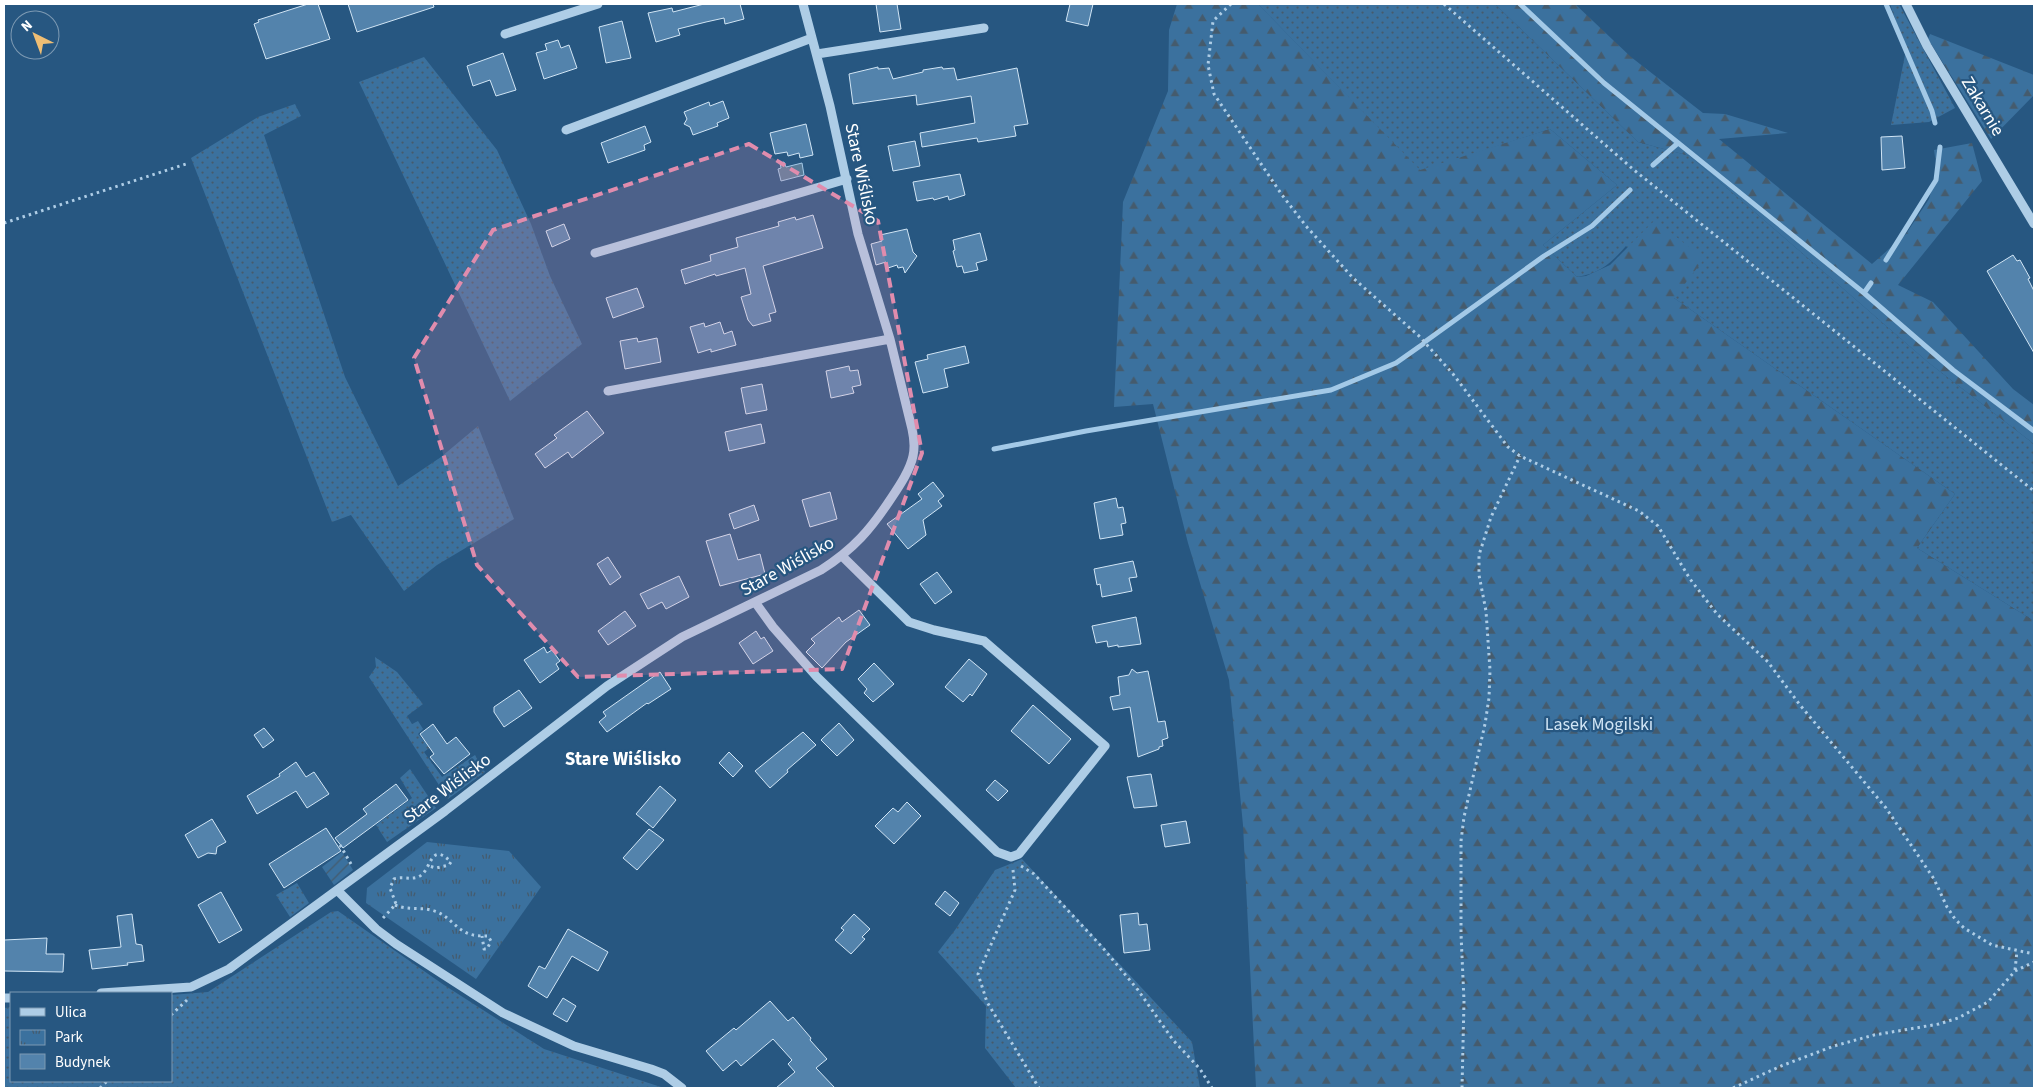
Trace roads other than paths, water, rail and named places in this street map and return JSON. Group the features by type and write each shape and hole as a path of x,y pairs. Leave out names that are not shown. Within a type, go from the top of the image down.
{"street":[{"path":"505,34 598,4"},
{"name":"Stare Wiślisko","path":"116,992 191,987 229,969 445,811 608,686 682,637 800,581 842,556 872,527 900,484 914,454 912,429 890,339 858,234 847,179 803,4"},
{"name":"Zakarnie","path":"1906,4 1927,46 2034,224"},
{"path":"817,54 984,28"},
{"path":"566,130 812,38"},
{"path":"595,253 847,179"},
{"path":"608,391 890,339"},
{"path":"755,602 773,627 817,677 997,852 1009,857 1019,854 1105,746 984,640 934,630 909,622 842,556"},
{"path":"337,890 376,928 396,944 503,1012 574,1046 657,1072 675,1081 682,1088"}],"waterway":[{"path":"1520,4 1604,83 1864,293 1953,370 2034,431"},
{"path":"1886,4 1932,111 1935,123"},
{"path":"1653,165 1678,143"},
{"path":"1886,260 1936,180 1940,147"},
{"path":"1426,341 1544,256 1592,226 1630,190"},
{"path":"1864,293 1871,283"},
{"path":"994,449 1086,431 1331,390 1396,363 1423,344"}],"district":[{"name":"Stare Wiślisko","path":"623,758"}],"park label":[{"name":"Lasek Mogilski","path":"1599,724"}]}
